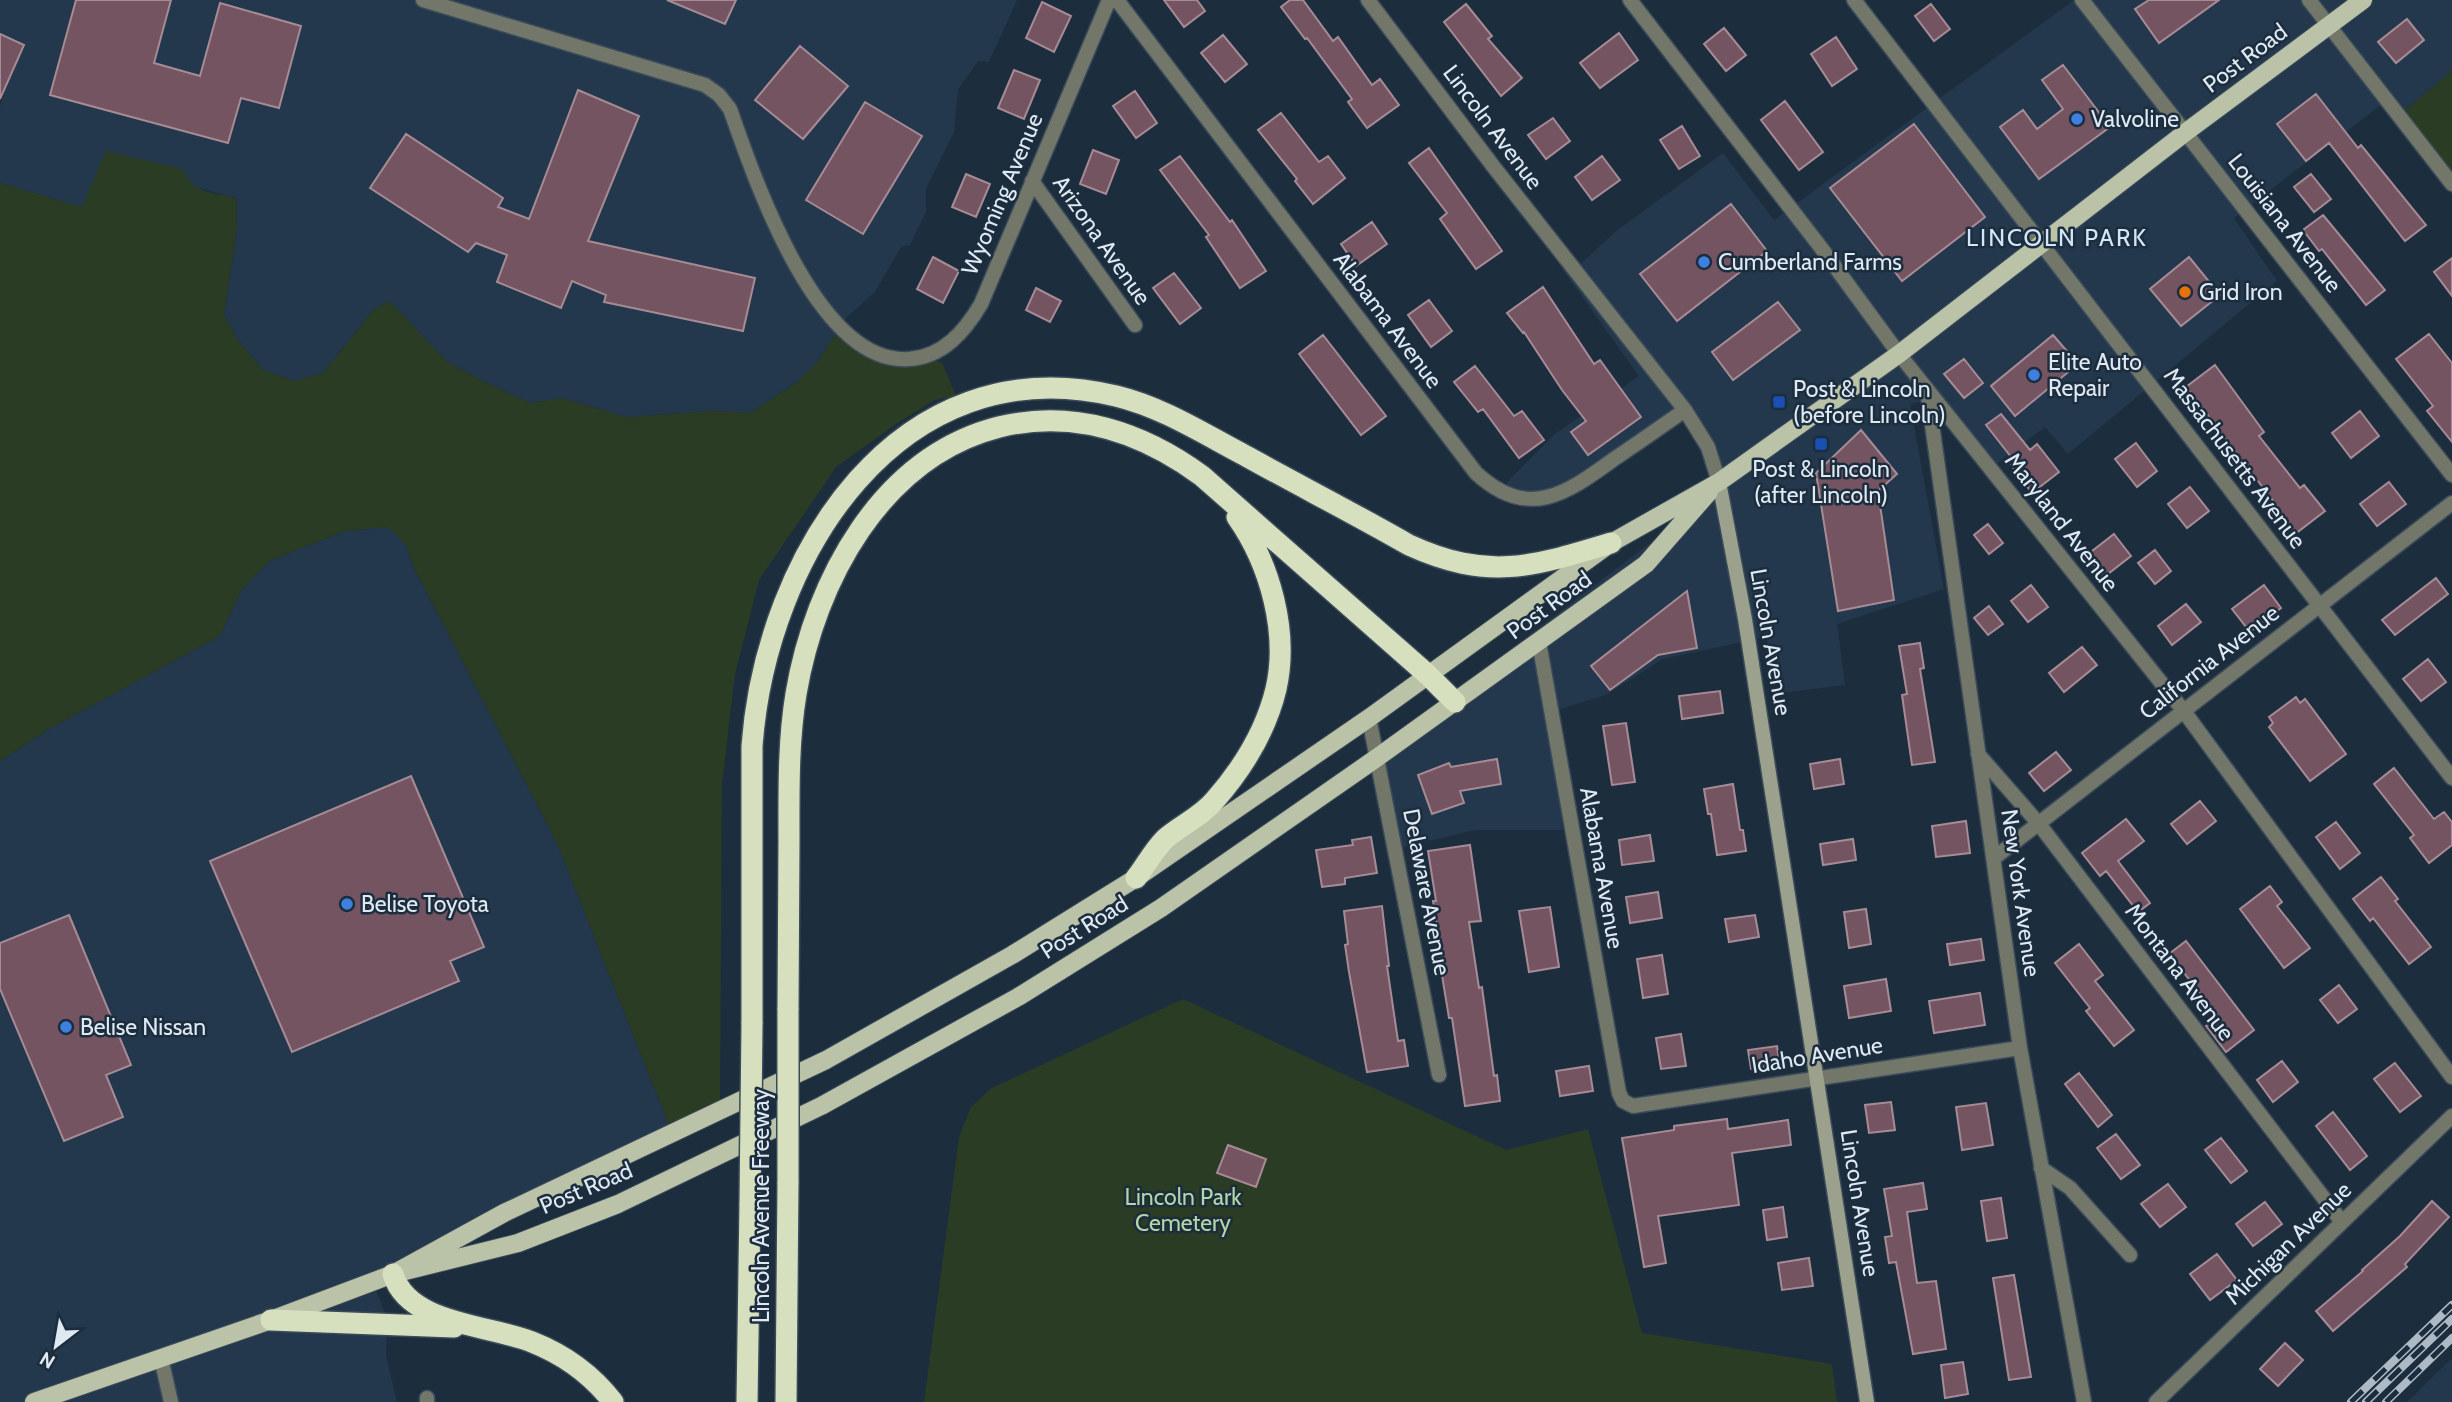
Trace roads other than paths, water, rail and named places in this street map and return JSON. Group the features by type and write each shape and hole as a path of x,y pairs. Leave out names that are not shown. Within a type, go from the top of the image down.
{"highway":[{"path":"747,1402 752,1024 752,746 756,712 771,642 800,565 842,497 879,456 934,417 983,397 1017,391 1072,389 1102,393 1138,403 1180,421 1409,545 1442,559 1497,567 1535,565 1611,543"},
{"name":"Lincoln Avenue Freeway","path":"786,1402 789,779 796,695 806,649 821,606 854,539 878,504 912,471 953,444 989,430 1049,420 1109,428 1150,443 1186,464 1217,491"},
{"path":"1217,491 1428,675 1455,702"},
{"path":"1136,878 1165,840 1213,803 1240,769 1261,731 1276,688 1279,665 1276,616 1265,570 1244,527 1217,491"},
{"path":"393,1274 404,1294 423,1309 448,1320 485,1327 531,1341 565,1358 595,1381 614,1402"},
{"path":"271,1320 485,1327"}],"main road":[{"name":"Post Road","path":"393,1274 505,1213 839,1053 1012,955 1136,878 1369,718 1611,543 1719,482 1899,354 2186,132 2363,0"},
{"name":"Post Road","path":"34,1402 271,1320 393,1274 518,1243 618,1204 821,1106 1018,997 1161,908 1378,757 1646,564 1719,482"}],"street":[{"name":"Wyoming Avenue","path":"424,0 705,85 719,95 730,108 768,212 794,265 823,306 845,330 880,356 893,360 921,358 935,353 962,332 981,304 1109,0"},
{"name":"Alabama Avenue","path":"1117,0 1476,473 1492,488 1516,497 1535,499 1555,495 1578,485 1685,410"},
{"name":"Lincoln Avenue","path":"1368,0 1493,166 1685,410 1708,447 1719,482 1747,632 1867,1402"},
{"name":"Maryland Avenue","path":"1630,0 1822,248 1899,354 2183,710 2452,1077"},
{"name":"Massachusetts Avenue","path":"1854,0 2452,778"},
{"name":"Louisiana Avenue","path":"2082,0 2452,475"},
{"path":"2309,0 2452,184"},
{"name":"Arizona Avenue","path":"1032,181 1135,325"},
{"name":"New York Avenue","path":"1927,387 2020,1048 2084,1402"},
{"name":"California Avenue","path":"1994,858 2452,503"},
{"name":"Alabama Avenue","path":"1539,642 1619,1093 1623,1101"},
{"name":"Delaware Avenue","path":"1369,718 1439,1075"},
{"name":"Montana Avenue","path":"1977,753 2039,824 2342,1222"},
{"name":"Idaho Avenue","path":"1623,1101 1633,1106 2020,1048"},
{"name":"Michigan Avenue","path":"2156,1402 2452,1116"},
{"path":"2041,1168 2065,1182 2130,1255"},
{"path":"161,1358 171,1402"}],"railway":[{"path":"2351,1402 2452,1305"},
{"path":"2366,1402 2452,1319"},
{"path":"2386,1402 2452,1338"}],"place":[{"name":"Valvoline","path":"2077,119"},
{"name":"Cumberland Farms","path":"1704,262"},
{"name":"Grid Iron","path":"2185,292"},
{"name":"Elite Auto Repair","path":"2034,375"},
{"name":"Post & Lincoln (before Lincoln)","path":"1779,402"},
{"name":"Post & Lincoln (after Lincoln)","path":"1821,444"},
{"name":"Belise Toyota","path":"347,904"},
{"name":"Belise Nissan","path":"66,1027"}],"district":[{"name":"LINCOLN PARK","path":"2057,237"}],"park label":[{"name":"Lincoln Park Cemetery","path":"1183,1210"}]}
